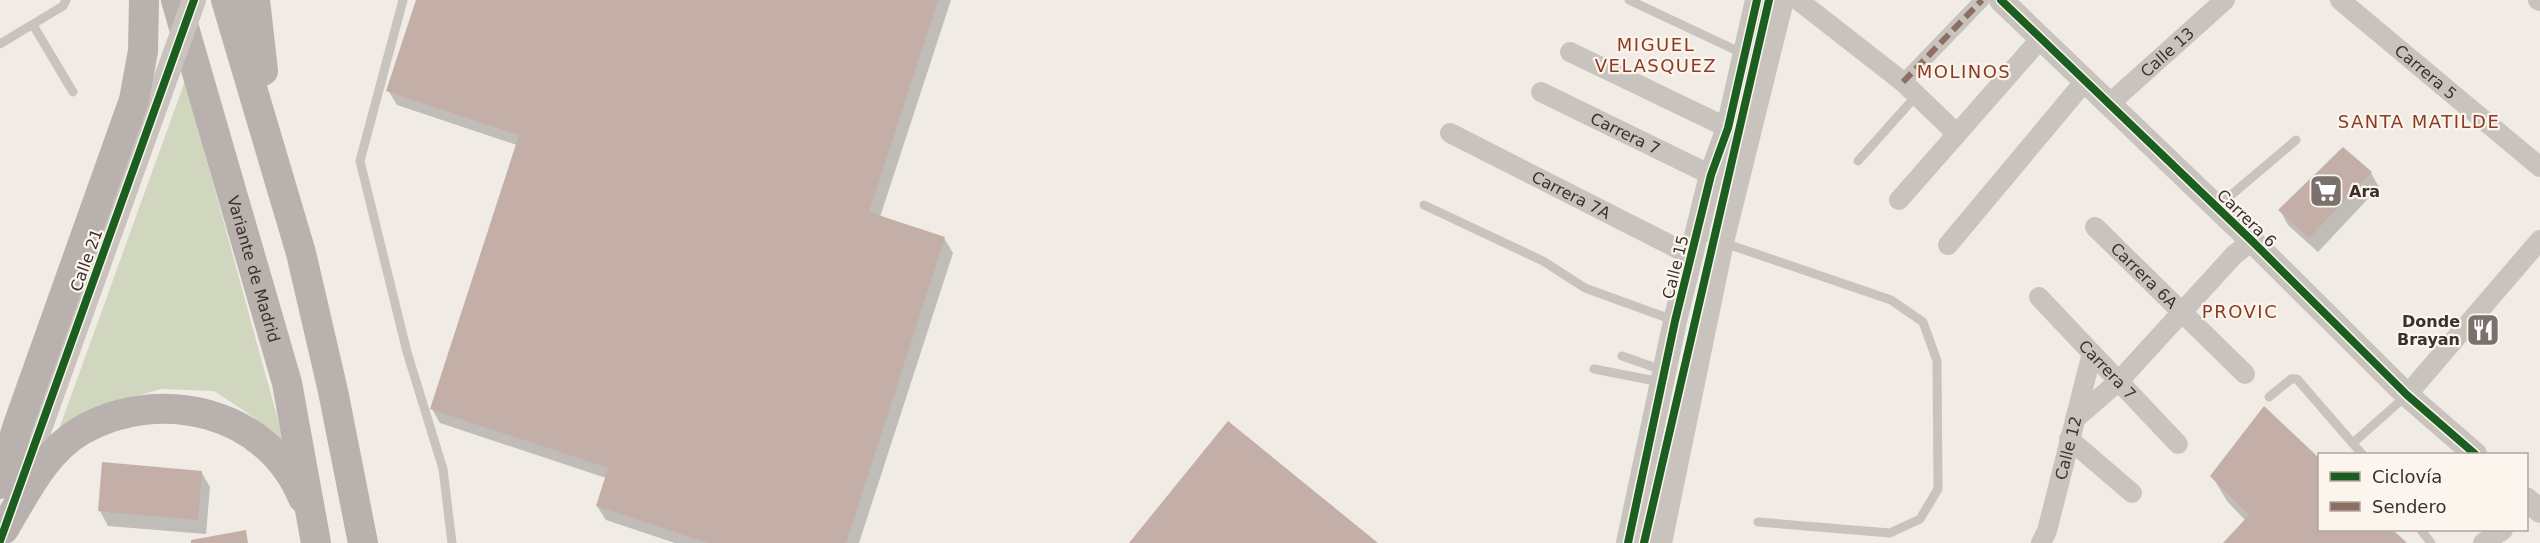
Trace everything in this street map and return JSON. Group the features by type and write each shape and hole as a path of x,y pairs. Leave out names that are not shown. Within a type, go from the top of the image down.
{"main road":[{"path":"0,484 22,414 134,100 144,51 144,0"},
{"name":"Variante de Madrid","path":"176,0 287,383 315,534"},
{"path":"226,0 301,253"},
{"path":"255,0 265,77 301,253 333,391 363,543"},
{"path":"1,535 49,457 81,430 119,413 160,406 201,411 240,427 273,452 298,486 315,534"}],"street":[{"name":"Calle 21","path":"1,535 194,0"},
{"name":"Calle 15","path":"1628,543 1675,321 1711,175 1728,128 1757,0"},
{"path":"1659,543 1722,243 1782,0"},
{"path":"1798,0 1910,89 1958,134"},
{"path":"1910,89 1982,0"},
{"name":"Carrera 6","path":"2001,0 2252,241 2465,451"},
{"name":"Calle 13","path":"2109,104 2225,0"},
{"name":"Carrera 5","path":"2340,0 2540,167"},
{"path":"1899,200 2041,38"},
{"path":"1570,52 1728,128"},
{"path":"1948,244 2085,81"},
{"name":"Carrera 7","path":"1541,92 1711,175"},
{"name":"Carrera 7A","path":"1450,133 1695,245"},
{"name":"Carrera 6A","path":"2095,227 2246,374"},
{"path":"2075,418 2119,381 2234,255 2252,241"},
{"path":"2407,395 2539,245"},
{"name":"Carrera 7","path":"2039,297 2178,444"},
{"name":"Calle 12","path":"2041,543 2047,531 2092,353"},
{"path":"2069,439 2132,493"},
{"path":"2483,543 2501,531"}],"lane":[{"path":"0,44 63,6 66,0"},
{"path":"403,0 360,161 407,352 443,469 452,543"},
{"path":"1629,0 1744,54"},
{"path":"33,25 73,92"},
{"path":"1858,161 1910,89"},
{"path":"2217,207 2296,140"},
{"path":"1424,205 1543,261 1585,288 1675,321"},
{"path":"1695,245 1722,243 1891,300 1923,322 1937,361 1938,489 1920,519 1890,532 1758,522"},
{"path":"1622,356 1664,377"},
{"path":"1594,369 1664,377"},
{"path":"2269,397 2291,379 2297,379 2361,453"},
{"path":"2353,444 2407,395"},
{"path":"2422,531 2431,543"}],"green space":[{"path":"185,81 286,449 252,416 214,391 161,389 115,402 58,432"}],"building":[{"path":"416,0 938,0 869,212 945,237 846,543 708,543 596,506 608,468 430,409 519,135 386,91"},
{"name":"Ara","path":"2343,147 2372,172 2309,238 2278,210"},
{"path":"2264,406 2318,457 2318,531 2394,531 2407,543 2223,543 2249,515 2210,476"},
{"path":"1228,421 1378,543 1129,543"},
{"path":"102,462 202,471 198,520 98,511"},
{"path":"246,530 248,543 191,543 191,540"}],"marked path":[{"path":"1903,82 1982,0"}],"cycle path":[{"path":"0,541 194,0"},
{"path":"1628,543 1675,321 1711,175 1728,128 1757,0"},
{"path":"1644,543 1769,0"},
{"path":"2001,0 2252,241 2407,395 2474,453"}],"place":[{"name":"Ara","path":"2326,191"},
{"name":"Donde Brayan","path":"2483,330"}],"district":[{"name":"MIGUEL VELASQUEZ","path":"1656,55"},
{"name":"MOLINOS","path":"1964,72"},
{"name":"SANTA MATILDE","path":"2419,122"},
{"name":"PROVIC","path":"2240,312"}]}
